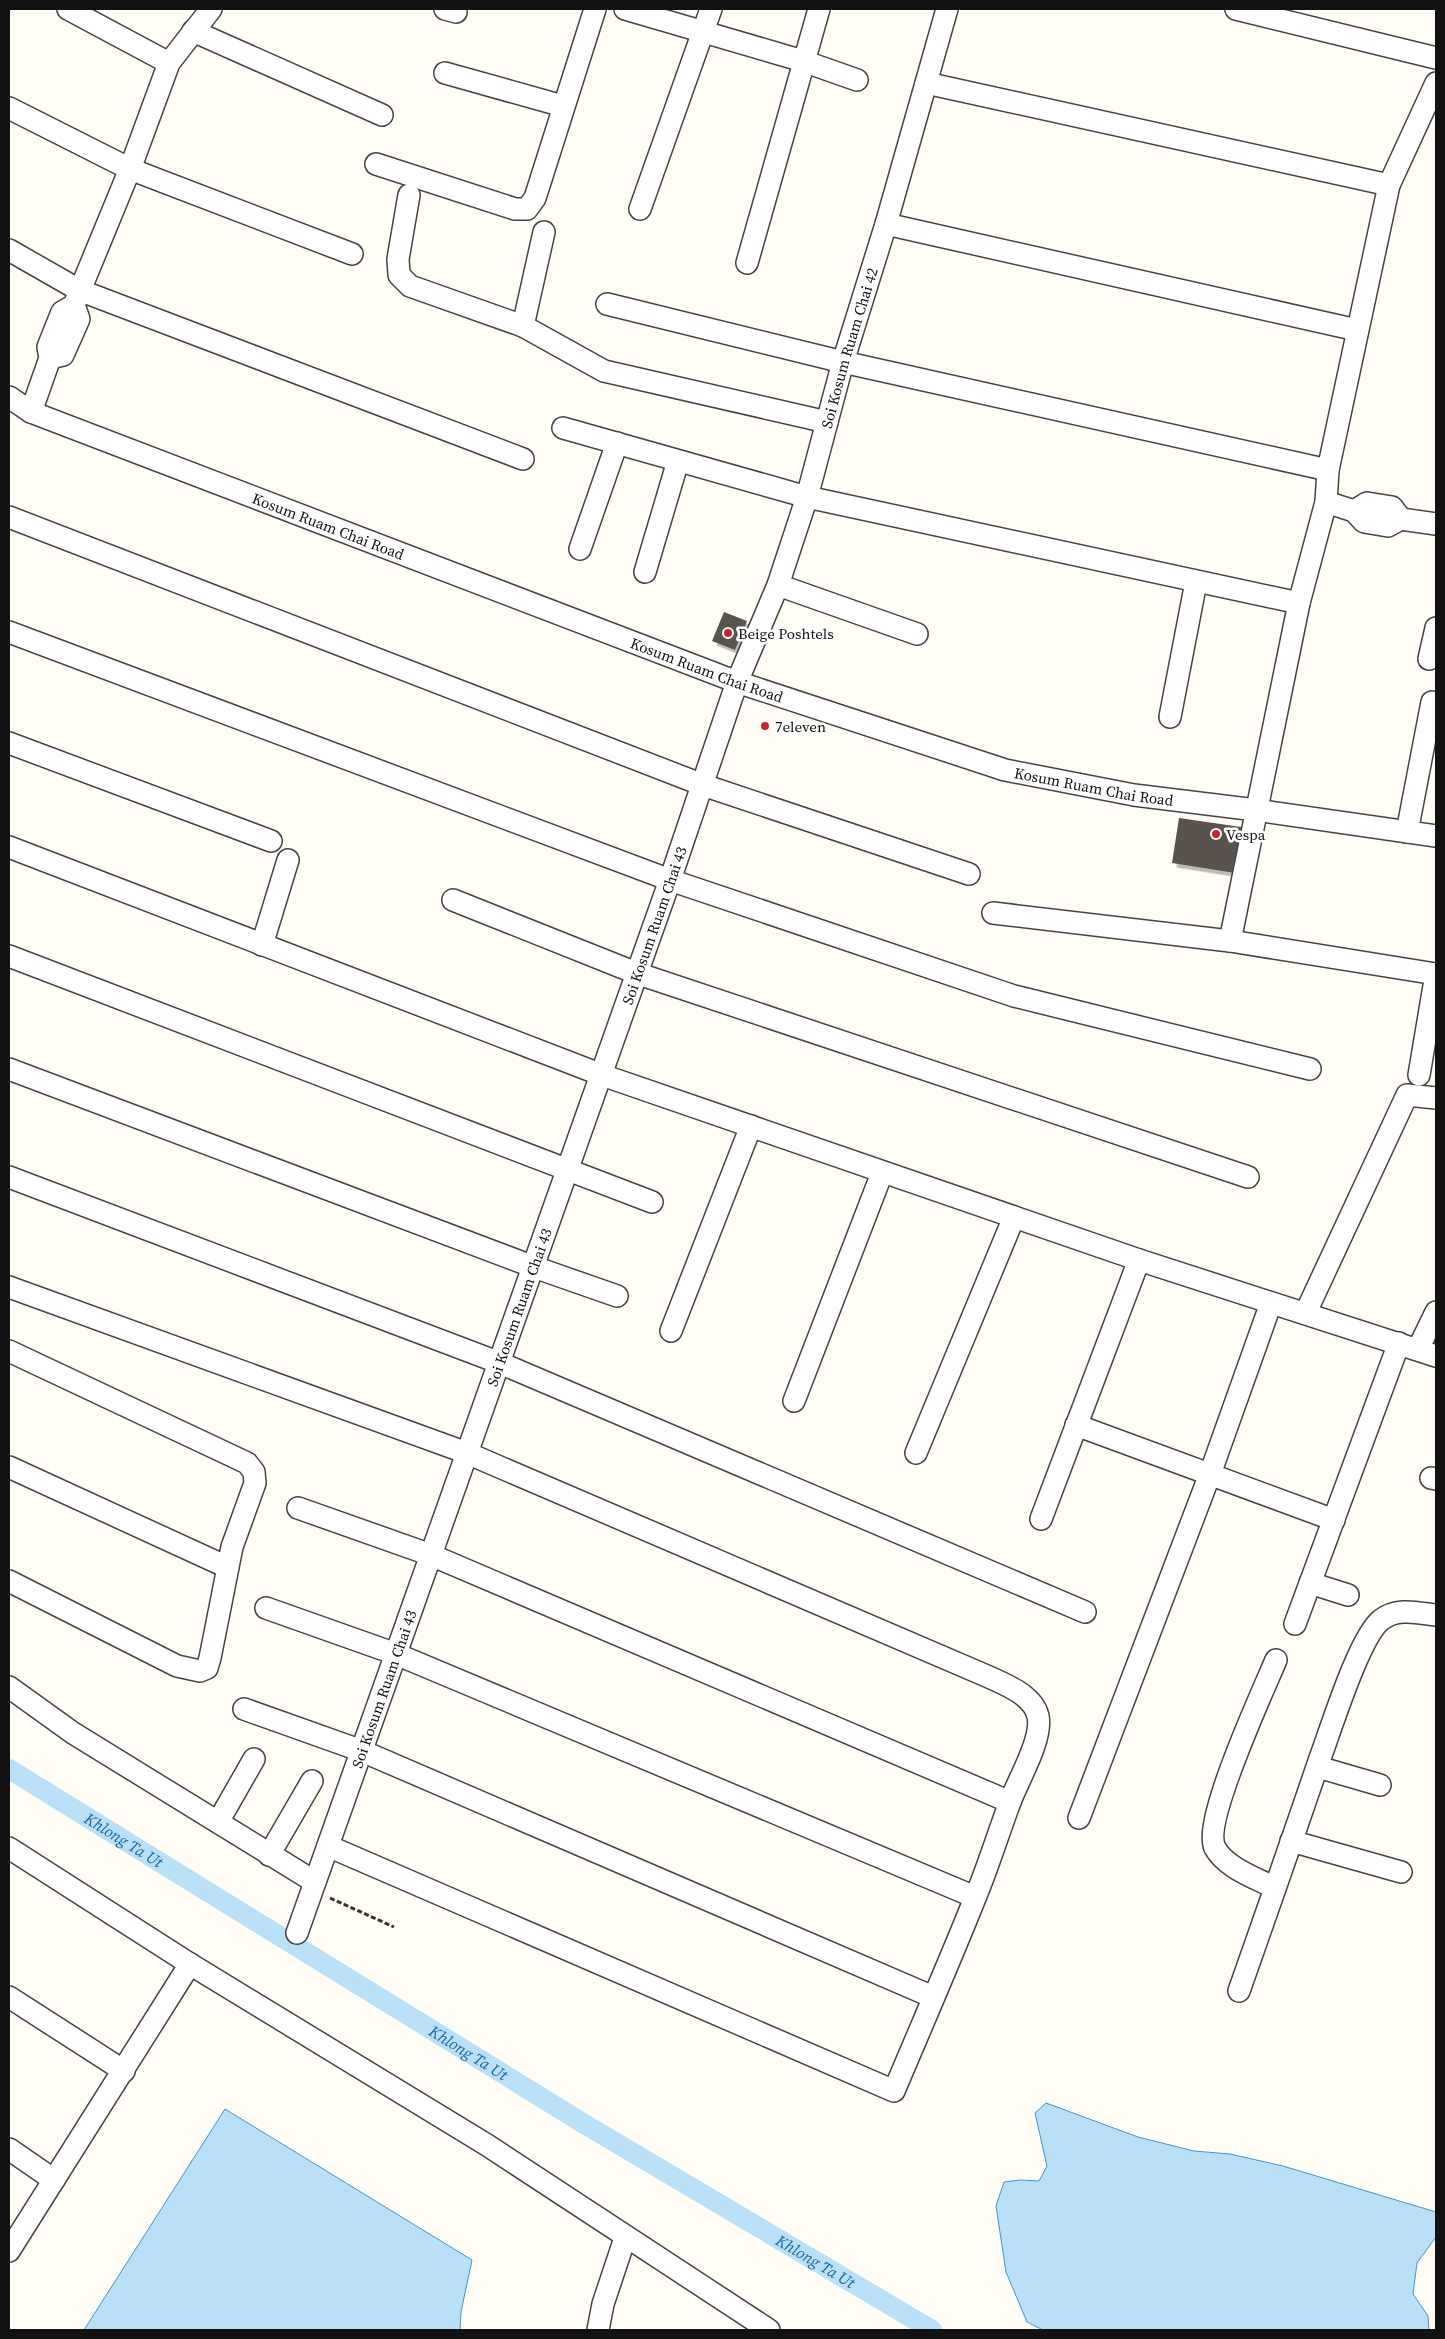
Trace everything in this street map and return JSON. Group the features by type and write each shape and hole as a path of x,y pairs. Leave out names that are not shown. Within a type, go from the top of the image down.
{"street":[{"path":"68,9 169,63"},
{"path":"31,412 50,358 64,355 79,319 77,298 130,169 169,63 211,9"},
{"path":"376,164 515,209 528,208 535,198 595,9"},
{"path":"625,9 803,61 857,80"},
{"path":"640,208 711,9"},
{"path":"747,263 819,9"},
{"name":"Soi Kosum Ruam Chai 42","path":"737,682 778,585 807,497 843,362 886,224 947,9"},
{"path":"1236,9 1436,58"},
{"path":"193,31 382,115"},
{"path":"444,73 564,106"},
{"path":"926,83 1388,185"},
{"path":"1230,942 1299,603 1326,502 1328,470 1388,185 1436,83"},
{"path":"9,108 130,169 352,254"},
{"path":"409,195 398,260 399,275 410,286 523,326 604,372 827,422"},
{"path":"886,224 1357,330"},
{"path":"523,326 544,232"},
{"path":"9,250 77,298 523,459"},
{"path":"607,304 843,362 1328,470"},
{"name":"Kosum Ruam Chai Road","path":"9,397 31,412 737,682 1005,770 1134,795 1256,810 1436,836"},
{"path":"563,428 807,497 1299,603"},
{"path":"580,549 617,444"},
{"path":"645,572 678,461"},
{"path":"1326,502 1354,510 1364,522 1388,526 1400,519 1436,524"},
{"path":"9,517 703,784 969,874"},
{"path":"1170,717 1196,582"},
{"path":"778,585 916,634"},
{"path":"1429,659 1436,628"},
{"path":"9,632 670,880 1014,996 1310,1069"},
{"name":"Soi Kosum Ruam Chai 43","path":"297,1933 602,1074 737,682"},
{"path":"1407,832 1432,702"},
{"path":"9,743 271,842"},
{"path":"9,846 262,945 602,1074 882,1173 1139,1260 1272,1303 1306,1312 1418,1350"},
{"path":"262,945 288,860"},
{"path":"452,900 636,973 1248,1177"},
{"path":"993,912 1230,942 1436,974 1419,1075"},
{"path":"9,956 652,1202"},
{"path":"9,1068 534,1267 617,1296"},
{"path":"1306,1312 1407,1095 1436,1098"},
{"path":"671,1331 751,1126"},
{"path":"794,1401 882,1173"},
{"path":"9,1177 500,1363 1085,1612"},
{"path":"916,1453 1014,1217"},
{"path":"1041,1519 1139,1260"},
{"path":"9,1287 467,1453 1010,1688 1033,1705 1038,1716 1038,1730 975,1898 894,2091 328,1846"},
{"path":"1079,1818 1210,1474 1272,1303"},
{"path":"1294,1624 1334,1520 1436,1312"},
{"path":"9,1351 247,1463 254,1472 255,1483 227,1567 210,1658 207,1668 200,1671 176,1666 9,1580"},
{"path":"1076,1425 1334,1520"},
{"path":"9,1467 227,1567"},
{"path":"298,1508 431,1555 1010,1802"},
{"path":"1310,1583 1348,1595"},
{"path":"266,1608 396,1654 975,1898"},
{"path":"1239,1991 1343,1695 1369,1634 1380,1620 1392,1613 1409,1612 1436,1615"},
{"path":"1275,1888 1222,1857 1214,1845 1215,1821 1221,1796 1276,1660"},
{"path":"9,1687 73,1733 218,1822 314,1886"},
{"path":"244,1709 362,1751 933,1997"},
{"path":"218,1822 254,1759"},
{"path":"1318,1767 1380,1785"},
{"path":"269,1855 312,1781"},
{"path":"1291,1842 1400,1872"},
{"path":"9,1848 190,1964 487,2145 625,2238 769,2330"},
{"path":"9,2251 190,1964"},
{"path":"9,1997 124,2070"},
{"path":"9,2149 54,2180"},
{"path":"598,2330 603,2304 625,2238"}],"path":[{"path":"314,1886 394,1927"}],"water":[{"path":"1046,2103 1138,2137 1194,2151 1230,2154 1283,2166 1436,2212 1436,2237 1417,2263 1413,2294 1428,2316 1429,2330 1043,2330 1027,2322 1006,2272 996,2206 1004,2182 1020,2180 1039,2181 1047,2166 1035,2113"},
{"path":"225,2109 472,2260 461,2312 460,2330 84,2330"}],"building":[{"path":"724,612 747,621 735,650 712,641"},
{"path":"1179,818 1241,827 1235,873 1172,863"}],"waterway":[{"name":"Khlong Ta Ut","path":"9,1769 586,2125 932,2330"}],"place":[{"name":"Beige Poshtels","path":"728,633"},
{"name":"7eleven","path":"765,726"},
{"name":"Vespa","path":"1216,834"}]}
